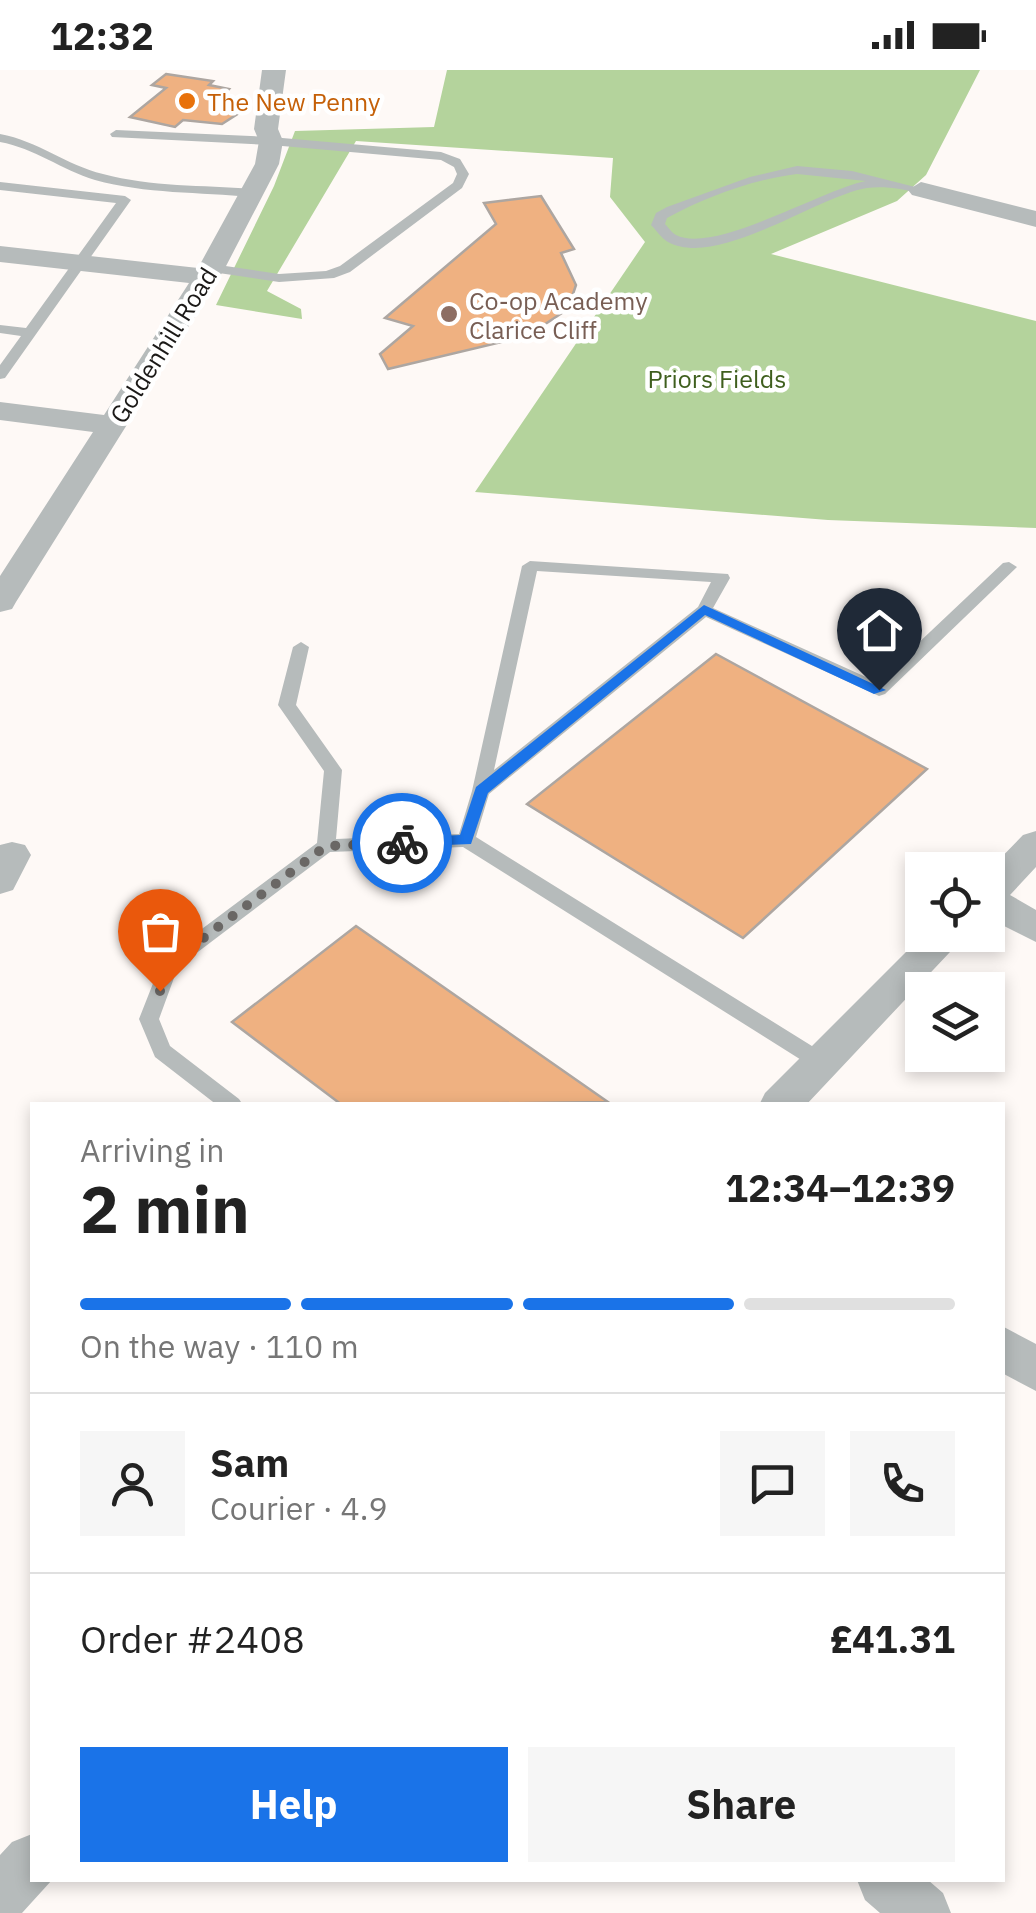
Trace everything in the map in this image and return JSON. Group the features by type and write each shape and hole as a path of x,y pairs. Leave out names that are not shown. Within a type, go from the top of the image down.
{"street":[{"name":"Goldenhill Road","path":"0,602 209,273 267,164 271,141 266,129 274,70"},
{"path":"910,187 1036,219"},
{"path":"0,254 209,273"},
{"path":"0,412 112,425"},
{"path":"1005,878 1036,844"},
{"path":"1005,908 1036,928"},
{"path":"783,1102 929,952"},
{"path":"1005,1348 1036,1370"},
{"path":"0,1895 30,1864"},
{"path":"887,1882 923,1913"}],"lane":[{"path":"116,134 271,141 441,156 455,160 464,174 458,184 345,269 329,276 275,278 209,273"},
{"path":"0,138 45,150 70,168 105,179 252,193"},
{"path":"784,171 910,187 860,186 716,242 677,241 662,234 658,225 661,216 672,210 784,171"},
{"path":"0,186 125,200 0,375"},
{"path":"0,328 31,333"},
{"path":"466,840 482,790 530,566 722,578 704,610 482,790"},
{"path":"704,610 879,690 1009,566"},
{"path":"301,647 288,705 333,770 326,846"},
{"path":"228,1102 162,1051 149,1020 170,963 326,846 466,840 822,1062"}],"green space":[{"name":"Priors Fields","path":"447,70 980,70 926,175 897,201 771,254 1036,321 1036,528 828,520 475,492 645,242 610,197 613,158 356,141 267,291 301,309 302,319 216,305 274,186 295,131 434,127"}],"building":[{"name":"The New Penny","path":"166,74 213,81 209,85 229,89 219,100 239,108 239,113 222,124 183,120 175,127 130,117 166,88 152,85"},
{"path":"541,196 574,249 561,253 576,285 568,309 527,336 388,369 380,354 413,326 385,318 496,224 484,203"},
{"path":"716,654 927,769 743,938 527,804"},
{"path":"356,926 608,1102 338,1102 232,1022"}],"way so far":[{"path":"160,991 170,963 326,846 402,843"}],"place":[{"name":"The New Penny","path":"187,101"},
{"name":"Co-op Academy Clarice Cliff","path":"449,314"}],"route":[{"path":"402,843 466,840 482,790 704,610 879,690"}]}
